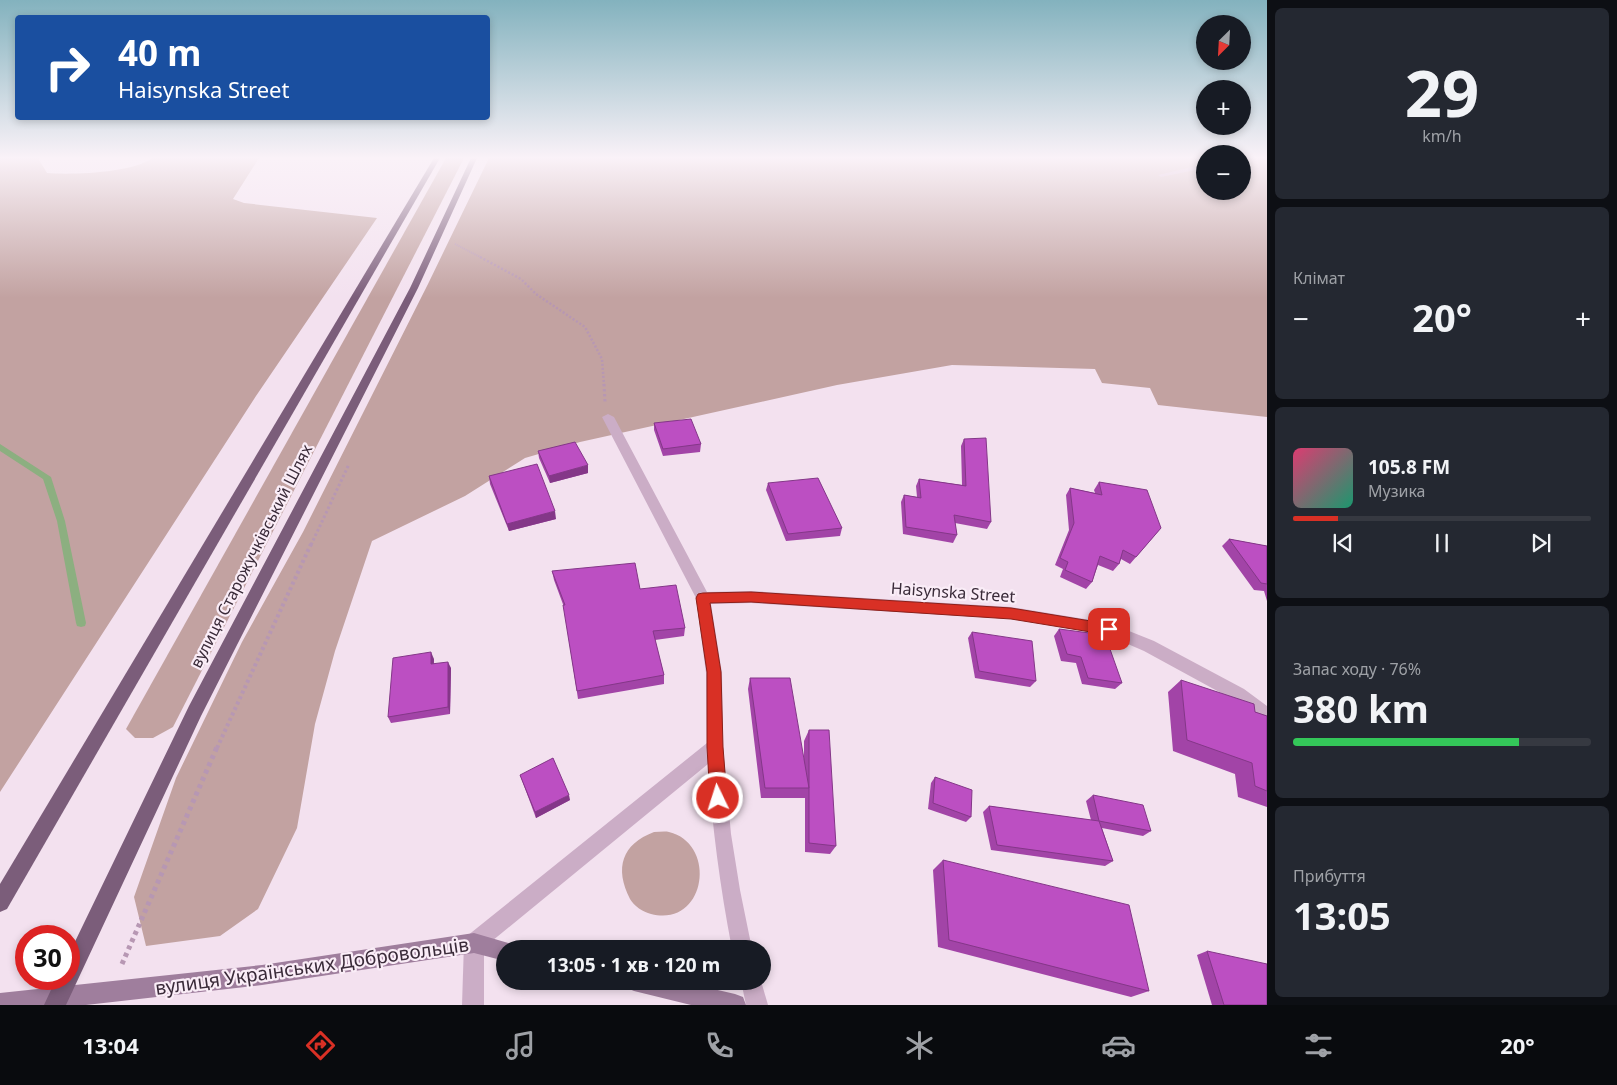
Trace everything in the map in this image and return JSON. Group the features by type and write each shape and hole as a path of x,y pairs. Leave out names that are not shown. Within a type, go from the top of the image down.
{"main road":[{"path":"0,902 409,205"},
{"name":"вулиця Старожучківський Шлях","path":"80,952 195,711 414,288 452,205"},
{"name":"вулиця Старожучківський Шлях","path":"55,1005 62,990"}],"street":[{"path":"608,417 703,598 714,672 715,747 724,853 740,940"},
{"name":"Haisynska Street","path":"703,598 751,597 1011,613 1109,629 1149,646 1230,689 1267,715"},
{"path":"473,1005 474,943 715,747"},
{"name":"вулиця Українських Добровольців","path":"0,1004 262,975 474,943 496,948"},
{"path":"672,990 734,1005"},
{"path":"754,990 758,1005"}],"path":[{"path":"438,236 521,279 536,294 585,327 602,359 604,400 608,417"},
{"path":"120,969 235,706 352,458"}],"shaded area":[{"path":"0,205 261,205 377,218 256,396 0,792"},
{"path":"420,205 440,205 173,727 153,738 135,738 126,729"},
{"path":"466,205 1267,205 1267,417 1158,405 1150,388 1102,383 1095,369 952,365 837,385 580,442 525,458 465,496 372,541 335,651 315,724 297,828 258,909 220,936 146,946 134,897 176,778 242,642 303,532"},
{"path":"654,832 669,832 685,840 695,852 699,867 699,883 694,897 684,909 670,915 651,914 642,910 632,902 625,888 622,867 628,850 634,843"}],"building":[{"path":"691,419 701,444 663,449 654,423"},
{"path":"986,438 991,522 954,515 957,535 906,527 904,495 921,498 919,479 966,486 964,439"},
{"path":"575,442 588,465 549,476 538,451"},
{"path":"537,464 555,511 507,524 489,476"},
{"path":"818,478 842,528 788,534 768,483"},
{"path":"1099,482 1147,490 1161,528 1136,557 1123,550 1119,564 1100,556 1092,582 1065,570 1068,562 1060,558 1074,523 1070,488 1102,495"},
{"path":"1229,539 1267,546 1267,584 1261,583"},
{"path":"635,563 640,589 676,585 685,628 653,631 664,675 577,691 563,605 565,605 552,571"},
{"path":"1059,629 1105,635 1122,683 1088,678 1081,657 1067,654"},
{"path":"972,632 1032,641 1036,681 979,671"},
{"path":"431,652 431,664 448,662 448,707 388,717 393,658"},
{"path":"750,678 790,678 809,788 765,788"},
{"path":"1181,680 1254,704 1255,712 1267,716 1267,791 1255,786 1252,763 1187,740"},
{"path":"809,730 829,730 836,846 809,843"},
{"path":"553,758 569,795 535,812 520,775"},
{"path":"935,777 972,790 971,817 933,803"},
{"path":"1093,795 1143,805 1151,831 1099,821"},
{"path":"989,806 1099,821 1113,861 997,845"},
{"path":"943,860 1129,905 1149,991 949,940"},
{"path":"1207,951 1267,964 1267,1005 1224,1005"}],"waterway":[{"path":"0,447 47,477 61,521 81,623"}],"route":[{"path":"718,798 714,672 703,598 751,597 1011,613 1109,629"}]}
